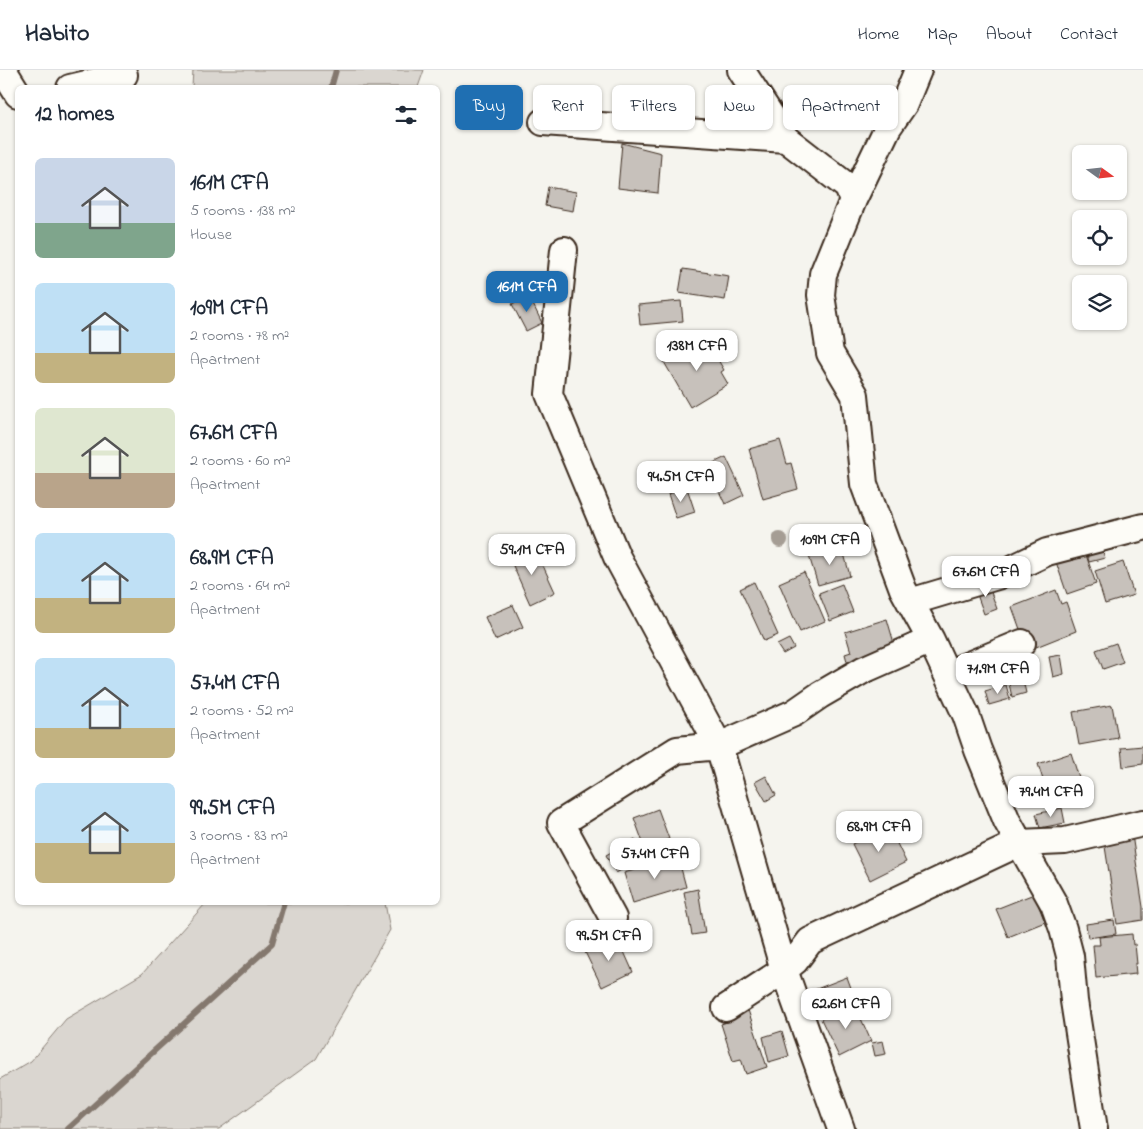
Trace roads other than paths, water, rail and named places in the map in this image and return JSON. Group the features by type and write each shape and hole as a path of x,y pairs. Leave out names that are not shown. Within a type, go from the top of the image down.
{"street":[{"path":"3,70 15,89"},
{"path":"741,70 786,139 848,187 853,200"},
{"path":"918,70 904,104 888,127 853,200 823,274 821,295 830,353 855,395 864,484 894,567 966,715 1007,821 1054,904 1064,929 1070,956 1074,1001 1094,1129"},
{"path":"82,85 124,75"},
{"path":"602,126 786,139"},
{"path":"564,250 549,394 617,557 719,746 784,970 841,1129"},
{"path":"910,602 998,576 1047,552 1143,527"},
{"path":"613,918 561,823 677,750 719,746 794,713 820,694 863,670 931,640"},
{"path":"947,674 1022,643"},
{"path":"726,1008 784,970 810,941 1019,843 1065,841 1143,822"}],"waterway":[{"path":"332,85 336,70"},
{"path":"68,1129 272,944 283,905"}]}
